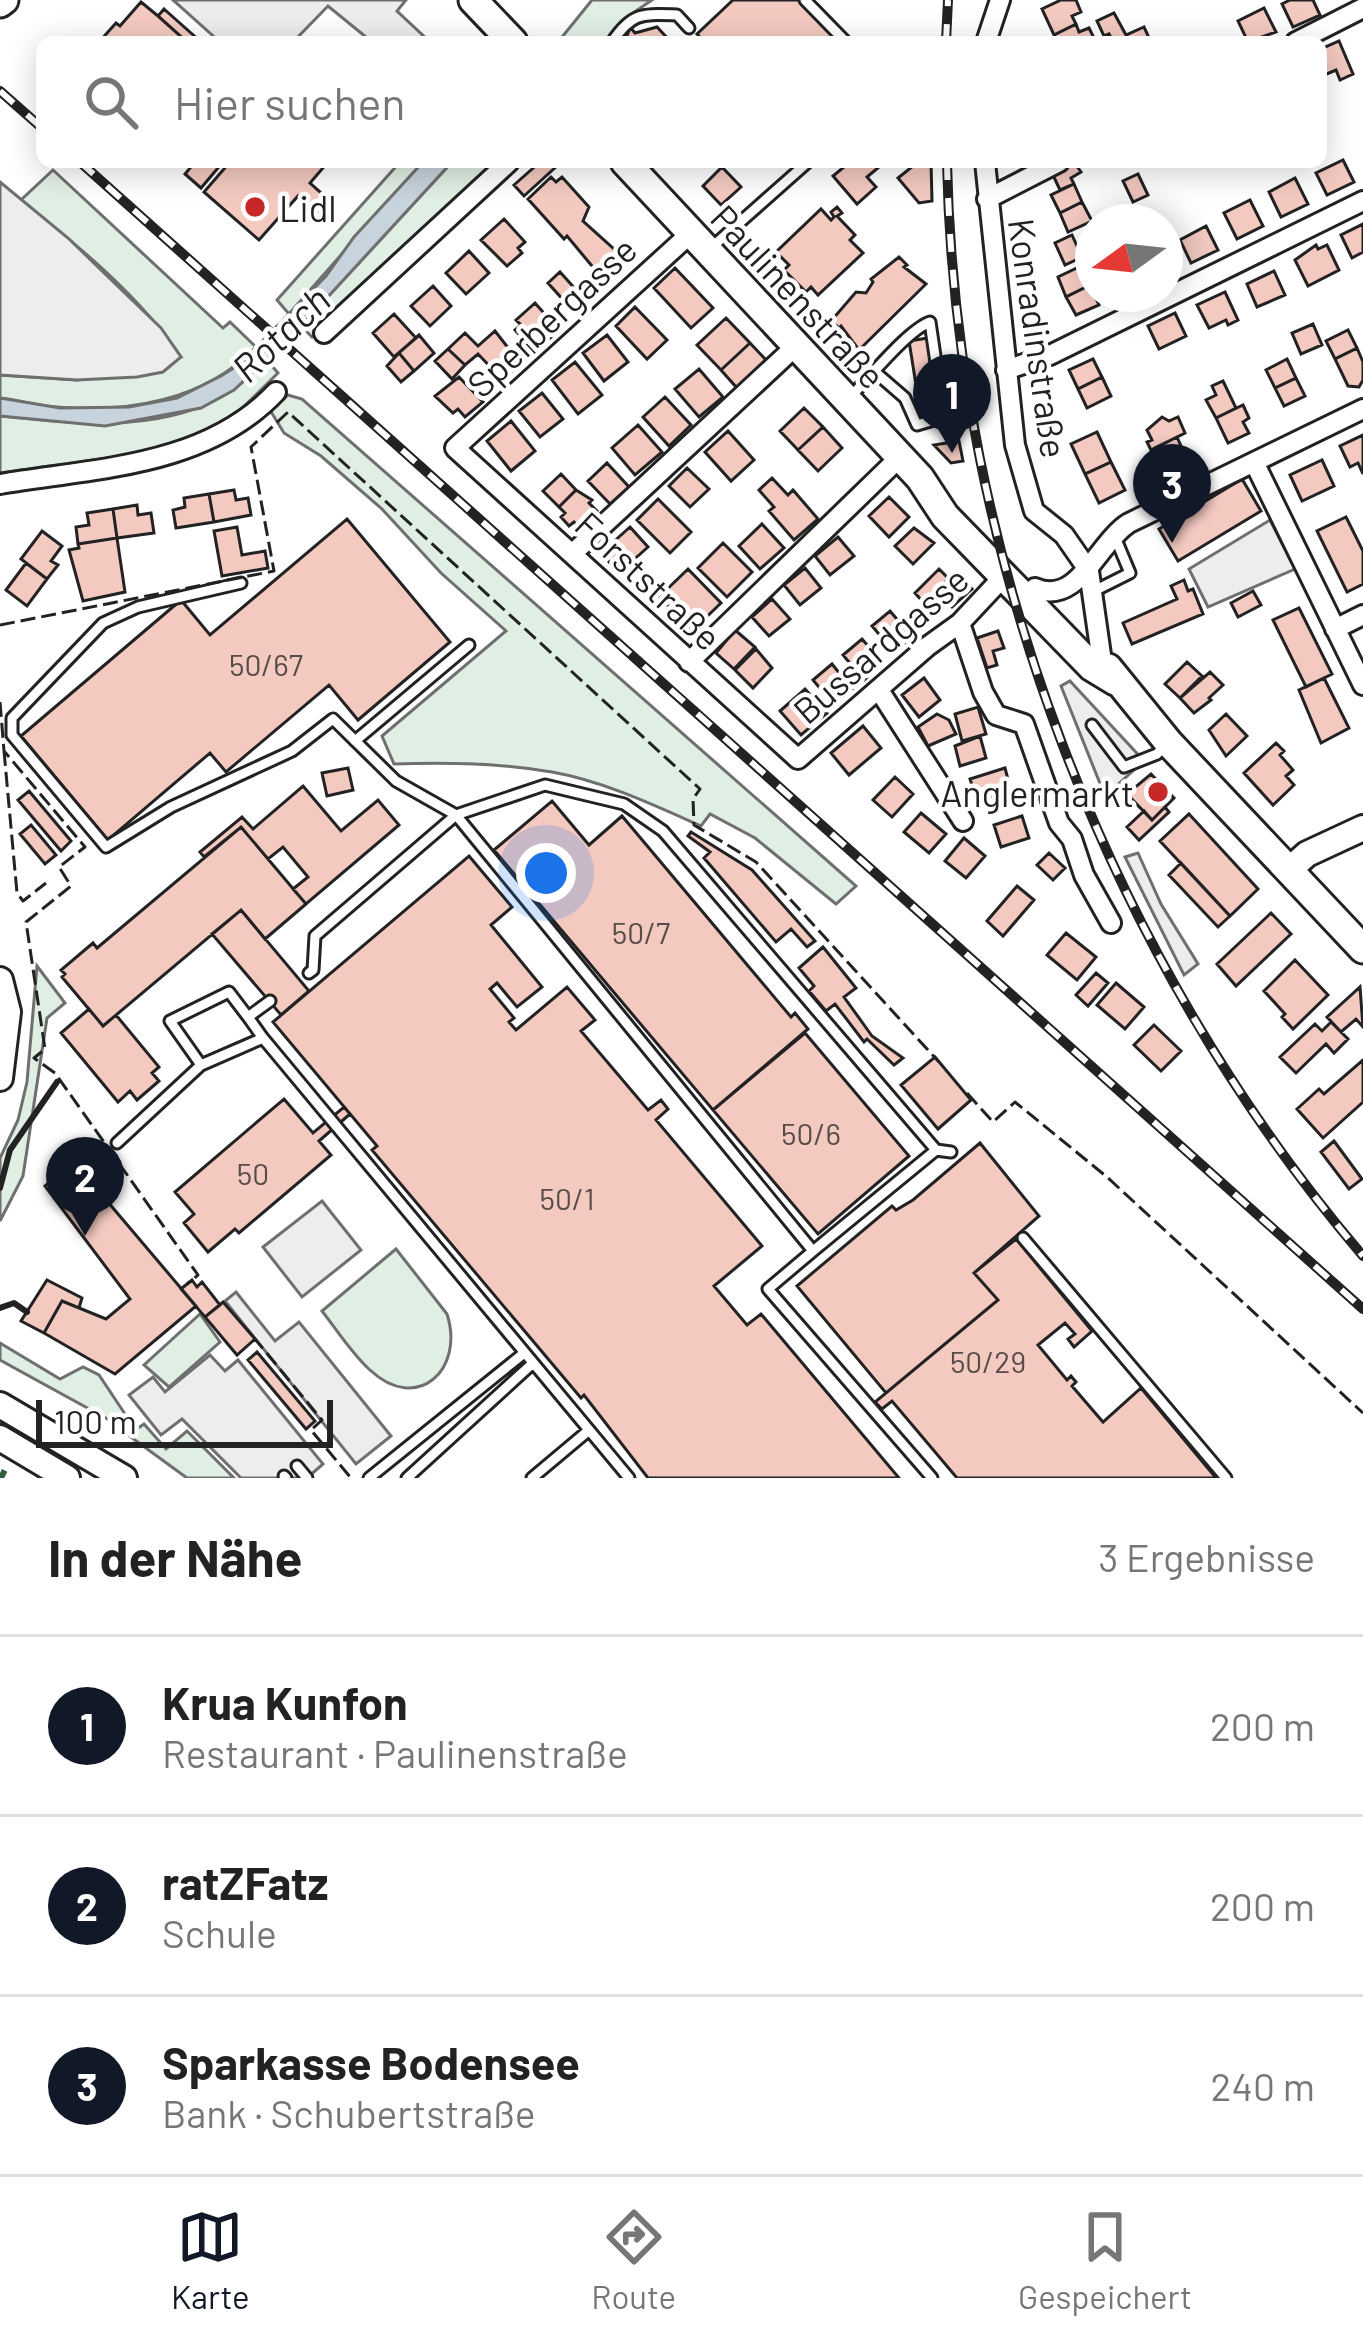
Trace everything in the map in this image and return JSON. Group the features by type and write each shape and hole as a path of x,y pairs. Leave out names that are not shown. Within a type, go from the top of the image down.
{"main road":[{"path":"472,0 507,36"},
{"name":"Paulinenstraße","path":"631,168 920,478 953,504 1101,655 1115,681 1168,742 1363,949"},
{"name":"Paulinenstraße","path":"920,478 945,516 1092,667 1115,681"}],"street":[{"path":"988,36 1000,0"},
{"path":"1308,36 1363,8"},
{"path":"324,333 503,168"},
{"name":"Konradinstraße","path":"986,168 1015,445 1034,511 1064,535 1092,580"},
{"path":"987,199 1047,168"},
{"path":"1006,370 1050,355 1363,200"},
{"name":"Sperbergasse","path":"455,448 699,242"},
{"path":"572,554 796,344"},
{"path":"0,484 187,452 219,437 275,392"},
{"path":"1101,655 1092,580 1113,533 1363,409"},
{"name":"Forststraße","path":"455,448 798,759"},
{"path":"689,662 900,457"},
{"path":"1255,462 1363,685"},
{"name":"Bussardgasse","path":"798,759 960,623 1004,576"},
{"path":"1035,588 1053,593 1092,580"},
{"path":"1335,629 1363,615"},
{"path":"960,623 983,692 996,715 1024,724 1059,823 1072,839 1084,875 1111,923"},
{"path":"879,690 963,820"},
{"path":"1288,870 1307,854 1363,828"},
{"path":"0,984 8,1012 0,1078"},
{"path":"0,1401 52,1423 124,1478"},
{"path":"0,1438 67,1478"}],"lane":[{"path":"805,0 839,36"},
{"path":"616,36 625,23 643,14 676,15 689,28"},
{"path":"699,242 800,168"},
{"path":"847,399 914,328 930,322 944,417 917,424 905,398 875,372"},
{"path":"1092,580 1130,573 1113,533"},
{"path":"241,583 138,607 103,622 12,718 12,735 106,847 171,806 292,751 333,719 396,781 456,815 813,1251"},
{"path":"355,741 469,644"},
{"path":"1092,725 1124,767 1157,754 1168,742"},
{"path":"309,973 315,935 456,815 545,784 624,804 663,832 936,1150 951,1152"},
{"path":"201,1065 170,1022 229,992 629,1478"},
{"path":"248,1017 270,1001"},
{"path":"117,1143 201,1065 263,1038"},
{"path":"932,1478 768,1289 936,1150"},
{"path":"1023,1238 1226,1478"},
{"path":"369,1478 523,1354"},
{"path":"394,1458 408,1478 532,1364"},
{"path":"532,1478 588,1431"},
{"path":"297,1466 307,1478"}],"green space":[{"path":"592,0 652,0 627,17 611,36 563,36"},
{"path":"395,168 418,168 289,314 277,300"},
{"path":"446,168 496,168 312,337 301,326"},
{"path":"53,170 223,328 230,322 256,347 213,380 164,400 83,408 0,398 0,375 77,380 181,357 127,293 21,200"},
{"path":"266,359 278,373 218,432 171,449 0,473 0,416 118,423 177,414 231,391"},
{"path":"288,395 302,399 856,886 836,904 755,838 710,814 701,826 590,781 493,765 394,764 382,736 506,631 441,573 381,508 321,456 284,433 270,410"},
{"path":"37,966 65,1003 47,1018 23,1176 0,1221 0,1158 18,1120 27,1082"},
{"path":"396,1249 447,1314 451,1334 449,1353 433,1380 404,1388 370,1370 322,1311"},
{"path":"200,1314 220,1342 169,1387 144,1365"},
{"path":"0,1343 60,1379 83,1367 99,1375 125,1414 113,1422 0,1360"},
{"path":"144,1424 166,1449 187,1431 234,1478 187,1478 128,1435"}],"shaded area":[{"path":"173,0 406,0 397,11 424,36 365,36 328,6 299,36 213,36"},
{"path":"0,182 68,238 161,328 181,357 163,372 137,377 77,380 0,375"},
{"path":"1270,520 1295,569 1208,607 1189,569"},
{"path":"1070,681 1144,761 1105,796 1061,686"},
{"path":"1138,853 1161,904 1198,964 1184,975 1125,857"},
{"path":"322,1201 361,1250 302,1297 263,1247"},
{"path":"236,1292 275,1341 299,1322 391,1436 356,1464 225,1301"},
{"path":"210,1355 225,1371 238,1360 323,1464 307,1478 241,1478 182,1419 161,1435 129,1395 153,1377 165,1392"}],"water":[{"name":"Rotach","path":"417,168 446,168 301,326 234,390 201,408 105,426 0,416 0,398 60,408 129,407 177,398 221,376 240,364 326,276 354,237"}],"building":[{"path":"733,0 798,0 832,36 699,36"},
{"path":"1061,0 1076,0 1081,12 1072,16 1076,24 1054,35 1042,9"},
{"path":"1313,0 1320,15 1293,27 1282,4"},
{"path":"141,2 180,36 104,36 116,23 120,26"},
{"path":"1264,8 1276,32 1245,36 1238,21"},
{"path":"164,9 194,36 180,36 158,16"},
{"path":"1114,13 1126,35 1144,27 1148,36 1104,36 1097,21"},
{"path":"1076,24 1079,32 1089,28 1093,36 1054,36"},
{"path":"630,27 635,33 657,27 665,36 627,36"},
{"path":"1339,41 1353,74 1340,80 1336,70 1327,74 1327,46"},
{"path":"1343,160 1354,182 1327,195 1316,173"},
{"path":"190,168 218,168 201,188 185,174"},
{"name":"Lidl","path":"225,168 323,168 310,183 329,200 318,214 298,196 259,240 204,192"},
{"path":"533,168 555,168 524,196 514,185"},
{"path":"723,168 741,187 721,205 703,186"},
{"path":"843,168 878,168 867,177 876,187 857,204 833,176"},
{"path":"910,168 931,168 932,201 919,203 898,178"},
{"path":"1062,168 1081,172 1071,178 1074,184 1060,190 1052,173"},
{"path":"1138,174 1148,195 1133,202 1123,181"},
{"path":"551,177 556,182 562,177 589,207 583,221 624,258 602,278 528,199"},
{"path":"1295,178 1308,204 1281,217 1269,192"},
{"path":"1074,184 1082,202 1060,213 1051,195"},
{"path":"1250,200 1263,226 1237,239 1224,213"},
{"path":"1075,206 1075,229 1068,232 1060,213"},
{"path":"837,207 842,213 837,216 855,235 850,240 863,253 818,295 811,287 806,292 784,270 789,265 776,252 821,209 831,220"},
{"path":"504,219 525,242 518,248 522,253 507,266 481,240"},
{"path":"1363,224 1363,252 1352,258 1341,235"},
{"path":"1206,226 1218,250 1191,263 1183,238"},
{"path":"1072,235 1075,260 1065,265 1055,243"},
{"path":"1316,245 1318,249 1327,245 1339,270 1308,286 1295,260"},
{"path":"469,251 489,273 466,294 446,273"},
{"path":"899,257 926,284 859,350 841,326 831,321 856,292 866,293 871,279"},
{"path":"675,268 713,308 691,328 654,288"},
{"path":"1075,269 1075,292 1066,297 1058,277"},
{"path":"1274,271 1285,295 1257,307 1247,284"},
{"path":"560,272 587,302 575,313 548,283"},
{"path":"433,286 451,306 430,326 411,306"},
{"path":"1075,292 1075,312 1083,312 1076,315 1066,297"},
{"path":"1225,292 1238,320 1209,328 1197,305"},
{"path":"535,303 559,330 534,352 515,330 521,325 516,320"},
{"path":"635,307 667,340 647,359 616,326"},
{"path":"1175,313 1186,336 1159,349 1148,326"},
{"path":"394,314 416,338 394,357 373,333"},
{"path":"726,318 750,343 721,370 697,345"},
{"path":"1313,324 1322,345 1301,354 1292,333"},
{"path":"1348,330 1357,348 1335,359 1326,341"},
{"path":"495,331 520,363 503,380 478,354 465,365 448,349 465,333 478,346"},
{"path":"419,335 434,353 414,371 399,353"},
{"path":"607,335 628,362 604,381 583,353"},
{"path":"928,338 939,407 920,410 909,341"},
{"path":"750,343 766,360 737,388 721,370"},
{"path":"1357,348 1363,380 1359,387 1348,386 1335,359"},
{"path":"448,349 465,365 452,379 435,361"},
{"path":"399,353 414,371 401,382 387,366"},
{"path":"1093,359 1102,377 1078,389 1069,370"},
{"path":"1287,359 1296,378 1275,388 1266,370"},
{"path":"575,362 602,395 578,414 552,380"},
{"path":"699,369 723,397 699,417 675,389"},
{"path":"459,377 483,402 465,417 458,409 453,413 435,396"},
{"path":"1102,377 1111,396 1087,408 1078,389"},
{"path":"1296,378 1305,396 1284,406 1275,388"},
{"path":"1223,381 1236,408 1216,418 1206,400 1216,395 1212,386"},
{"path":"542,393 563,419 540,437 519,411"},
{"path":"665,397 691,425 669,446 643,417"},
{"path":"1243,405 1249,433 1228,443 1216,418"},
{"path":"804,408 823,427 798,450 780,431"},
{"path":"1162,417 1169,421 1178,417 1185,433 1151,450 1147,430"},
{"path":"511,421 535,451 511,471 487,441"},
{"path":"638,425 662,452 635,475 612,448"},
{"path":"823,427 842,448 818,471 798,450"},
{"path":"728,431 754,460 731,481 705,452"},
{"path":"1097,432 1111,462 1085,474 1071,444"},
{"path":"1363,435 1363,474 1358,463 1350,467 1340,446"},
{"path":"1177,437 1185,455 1164,465 1155,448"},
{"path":"959,441 963,461 951,463 934,445"},
{"path":"1322,460 1334,486 1302,501 1290,475"},
{"path":"1111,462 1125,490 1099,503 1085,474"},
{"path":"607,463 629,487 610,504 588,481"},
{"path":"687,468 709,489 690,507 669,486"},
{"path":"561,474 576,490 559,507 543,491"},
{"path":"772,478 788,495 793,490 818,519 794,540 769,511 774,507 759,490"},
{"path":"1242,479 1261,511 1178,561 1159,529"},
{"path":"234,490 236,500 248,498 251,515 214,522 209,494"},
{"path":"576,490 592,500 589,503 597,511 579,527 574,522 569,526 559,507"},
{"path":"209,494 214,522 176,528 173,510 185,507 184,498"},
{"path":"889,497 909,517 889,537 869,516"},
{"path":"658,499 691,532 670,553 637,520"},
{"path":"137,505 138,515 151,513 154,533 117,538 113,509"},
{"path":"113,509 117,538 78,544 76,527 89,525 87,513"},
{"path":"1346,517 1363,551 1363,584 1347,592 1317,531"},
{"path":"347,519 450,642 358,720 329,685 226,772 210,753 108,840 21,736 181,600 210,635"},
{"path":"762,524 784,548 760,569 739,546"},
{"path":"237,527 242,555 265,551 268,568 222,576 214,531"},
{"path":"630,527 648,547 619,573 601,553"},
{"path":"914,528 934,543 913,564 895,546"},
{"path":"42,531 62,546 51,561 58,565 47,579 21,559"},
{"path":"838,537 854,556 830,575 815,556"},
{"path":"117,538 125,592 83,601 69,550 79,548 78,544"},
{"path":"723,543 752,572 727,597 698,568"},
{"path":"26,563 47,579 27,606 6,590"},
{"path":"805,568 821,588 800,605 784,585"},
{"path":"688,569 721,603 692,631 659,597"},
{"path":"939,569 949,579 924,603 915,593"},
{"path":"956,572 972,589 952,607 936,591"},
{"path":"1184,580 1203,614 1132,644 1123,623 1177,599 1171,586"},
{"path":"1253,591 1261,605 1238,617 1231,603"},
{"path":"772,599 790,619 769,636 752,617"},
{"path":"1299,608 1332,674 1306,687 1273,620"},
{"path":"890,611 912,637 894,652 872,626"},
{"path":"735,630 755,647 734,669 716,653"},
{"path":"998,631 1004,648 993,651 997,665 987,668 977,638"},
{"path":"862,639 883,663 864,680 843,655"},
{"path":"756,649 772,668 753,688 735,670"},
{"path":"1187,662 1202,676 1180,698 1165,684"},
{"path":"832,664 852,689 833,704 813,680"},
{"path":"1210,672 1223,685 1194,713 1180,698"},
{"path":"924,678 940,700 919,717 902,695"},
{"path":"1324,678 1349,728 1321,743 1299,690"},
{"path":"805,689 827,713 801,735 780,711"},
{"path":"978,707 986,734 962,741 955,714"},
{"path":"937,714 949,720 956,734 928,746 918,727"},
{"path":"1226,714 1247,736 1226,756 1209,730"},
{"path":"863,726 881,748 849,775 831,753"},
{"path":"980,736 986,758 960,766 955,746"},
{"path":"1276,743 1293,770 1286,776 1294,785 1273,805 1244,773"},
{"path":"348,768 353,790 327,796 322,773"},
{"path":"1005,768 1011,791 977,801 970,779"},
{"path":"1151,774 1174,798 1152,820 1127,794"},
{"path":"895,777 913,794 892,817 873,800"},
{"path":"303,786 341,831 378,800 399,825 306,904 293,889 308,877 283,847 268,859 241,827 204,857 200,852 242,817 253,829"},
{"path":"29,791 71,841 61,851 18,800"},
{"path":"552,801 589,845 622,816 791,1017 795,1013 808,1029 713,1110 494,850"},
{"path":"1165,807 1169,812 1139,840 1127,827 1144,811 1152,820"},
{"path":"921,813 946,834 929,853 904,832"},
{"path":"1189,814 1258,889 1230,916 1160,841"},
{"path":"1022,816 1029,838 1001,847 994,825"},
{"path":"31,825 56,855 45,864 20,834"},
{"path":"241,827 306,904 265,939 241,910 103,1026 61,970 93,943 97,948"},
{"path":"691,832 752,870 815,941 807,947 791,929 776,942 704,858 710,852 688,836"},
{"path":"964,838 985,856 966,878 945,861"},
{"path":"1049,853 1065,868 1053,880 1037,865"},
{"path":"469,856 512,907 491,925 542,987 517,1007 497,983 490,989 514,1018 509,1022 516,1030 567,987 595,1020 581,1031 648,1110 661,1100 668,1109 656,1120 762,1246 714,1286 747,1325 761,1314 899,1478 648,1478 584,1395 581,1398 372,1150 377,1146 273,1022"},
{"path":"1181,863 1230,916 1218,927 1169,875"},
{"path":"1017,886 1034,900 1003,936 987,921"},
{"path":"241,910 309,991 281,1015 212,934"},
{"path":"1271,913 1291,934 1236,986 1217,964"},
{"path":"1066,933 1096,957 1077,980 1047,955"},
{"path":"823,947 856,988 844,997 872,1036 903,1058 894,1065 867,1039 864,1042 835,1004 826,1011 809,991 814,986 799,968"},
{"path":"1295,960 1328,995 1293,1029 1264,991"},
{"path":"1096,973 1108,983 1088,1006 1076,995"},
{"path":"1116,983 1144,1007 1125,1029 1097,1005"},
{"path":"1360,987 1363,1027 1356,1019 1341,1032 1327,1017"},
{"path":"89,1009 103,1026 116,1015 159,1067 152,1073 159,1081 137,1100 130,1091 118,1102 61,1033"},
{"path":"1331,1022 1348,1039 1334,1053 1326,1044 1296,1073 1280,1057 1315,1024 1322,1031"},
{"path":"1154,1025 1181,1051 1161,1071 1134,1045"},
{"path":"805,1033 909,1156 818,1234 713,1110"},
{"path":"935,1057 971,1100 938,1129 901,1085"},
{"path":"1363,1060 1363,1102 1323,1138 1297,1109 1319,1089 1324,1094"},
{"path":"284,1099 313,1133 344,1107 350,1114 319,1141 331,1155 239,1233 235,1229 208,1252 184,1223 194,1214 175,1192"},
{"path":"1334,1141 1362,1179 1349,1189 1321,1152"},
{"path":"980,1143 1039,1216 974,1273 998,1300 886,1393 797,1286 892,1206 896,1210 913,1200"},
{"path":"74,1162 196,1306 115,1374 44,1333 62,1301 106,1319 130,1299 45,1186"},
{"path":"1016,1239 1092,1331 1074,1347 1068,1339 1075,1334 1065,1323 1038,1345 1067,1380 1071,1376 1076,1382 1072,1386 1103,1422 1141,1388 1216,1478 957,1478 892,1401 882,1409 875,1402 998,1300 974,1273"},
{"path":"47,1280 82,1298 79,1308 62,1301 44,1333 21,1321"},
{"path":"192,1280 197,1287 202,1282 220,1305 205,1317 181,1289"},
{"path":"223,1302 255,1339 237,1355 205,1317"},
{"path":"257,1352 315,1421 306,1429 248,1360"}],"railway":[{"path":"946,36 948,0"},
{"path":"0,91 36,123"},
{"path":"87,168 1363,1309"},
{"path":"947,168 957,310 980,457 1015,602 1062,744 1121,882 1192,1014 1272,1139 1363,1256"}],"hedge":[{"path":"0,1473 10,1478"}],"fence":[{"path":"0,625 274,571 251,447 288,412 700,789 693,799 694,825 756,862 939,1062"},
{"path":"0,702 4,751 85,847 59,867 71,886 26,922 45,1049 34,1058 55,1073 198,1275 187,1284"},
{"path":"4,751 17,893 23,901 46,883"},
{"path":"967,1093 993,1122 1015,1102 1107,1177 1363,1413"},
{"path":"253,1341 322,1420 311,1430 351,1478"}],"wall":[{"path":"0,1188 10,1150 57,1082"},
{"path":"0,1308 14,1303 27,1312"}],"place":[{"name":"Lidl","path":"255,207"},
{"name":"Krua Kunfon","path":"952,453"},
{"name":"Sparkasse Bodensee","path":"1172,543"},
{"name":"Anglermarkt","path":"1158,792"},
{"name":"ratZFatz","path":"85,1236"}]}
